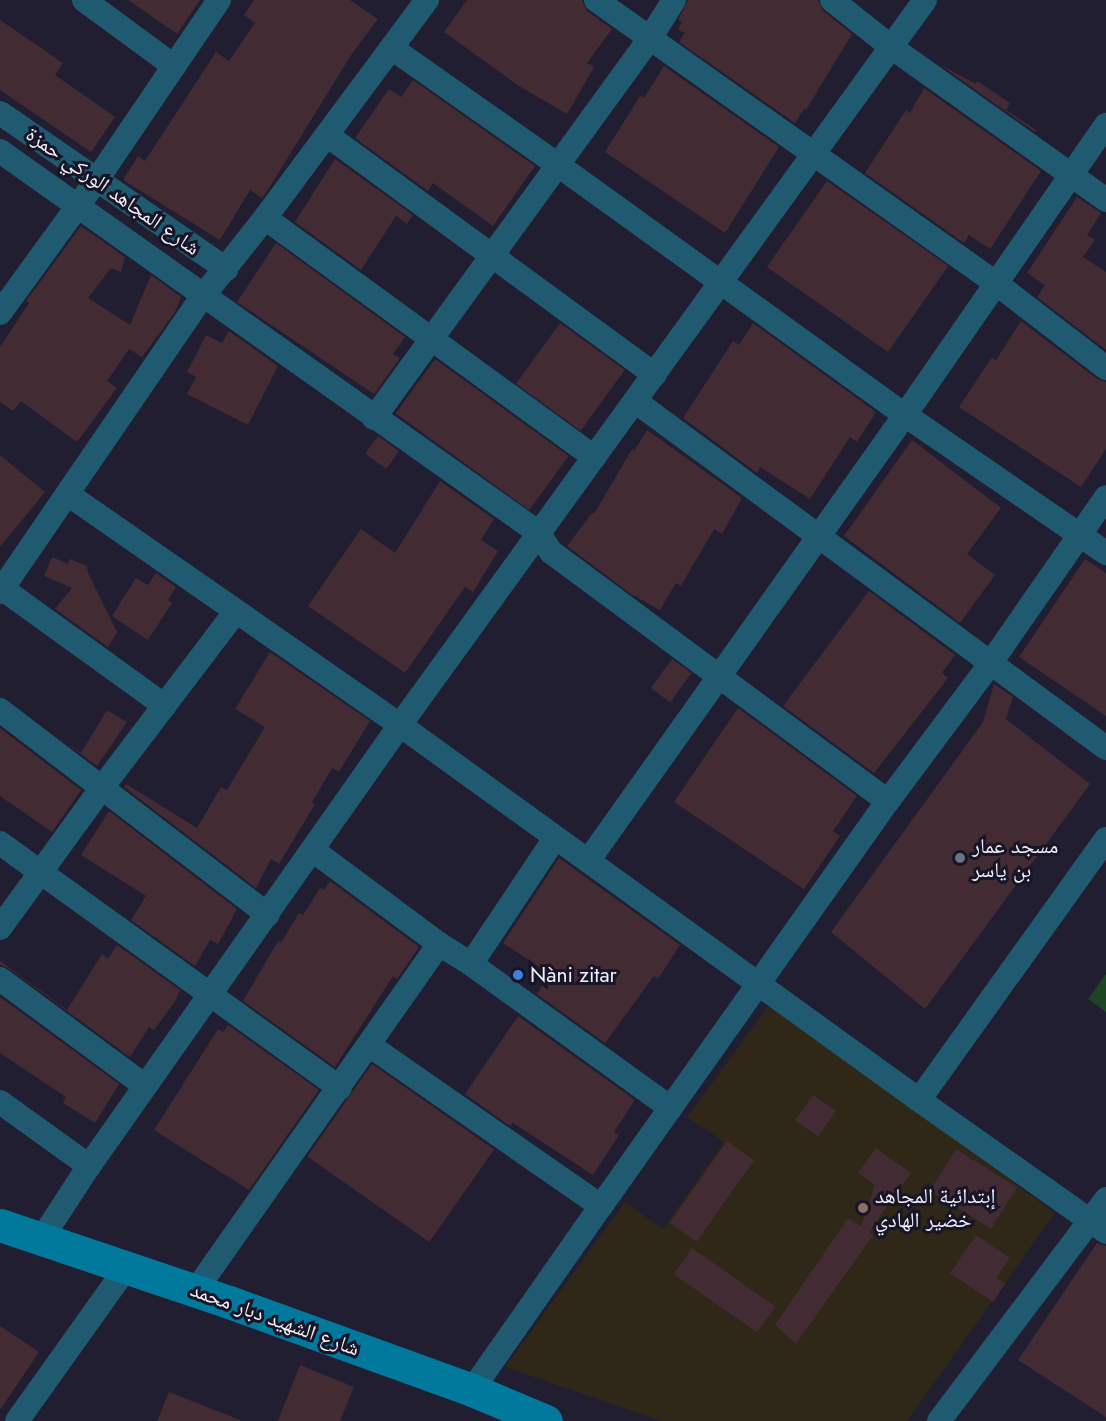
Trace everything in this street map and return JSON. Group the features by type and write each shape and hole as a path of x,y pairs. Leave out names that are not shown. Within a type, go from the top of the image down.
{"street":[{"path":"84,0 174,66"},
{"path":"0,313 96,181 219,0"},
{"path":"165,706 1,589 69,495 203,296 393,49 427,0"},
{"path":"596,0 997,284 1106,368"},
{"path":"374,418 650,38 674,0"},
{"path":"832,0 891,47 1106,200"},
{"path":"42,1238 89,1166 314,851 400,725 925,0"},
{"path":"393,49 558,165 905,416 1106,554"},
{"name":"شارع المجاهد الوركي حمزة","path":"0,112 96,181 226,269"},
{"path":"588,861 905,416 1106,125"},
{"path":"327,135 655,375"},
{"name":"شارع المجاهد الوركي حمزة","path":"0,151 78,204 203,296 539,533 551,552 888,801"},
{"path":"265,218 594,457"},
{"path":"635,401 817,538 1106,748"},
{"path":"69,495 400,725 1098,1227"},
{"path":"472,1390 888,801 990,664 1078,533 1106,497"},
{"path":"0,928 101,789 236,611"},
{"path":"0,710 268,915"},
{"path":"471,964 555,838"},
{"path":"919,1100 1106,839"},
{"path":"0,843 209,996 340,1088"},
{"path":"314,851 439,944 471,964 671,1108"},
{"path":"196,1290 439,944"},
{"path":"0,979 146,1086"},
{"path":"369,1045 601,1206"},
{"path":"0,1102 89,1166"},
{"path":"939,1421 1098,1227 1106,1199"},
{"name":"شارع الشهيد دبار محمد","path":"0,1225 196,1290 472,1390 546,1421"},
{"path":"17,1421 127,1267"}],"shaded area":[{"name":"إبتدائية المجاهد خضير الهادي","path":"770,1004 1055,1213 907,1421 661,1421 505,1367 625,1202 663,1229 724,1142 687,1117"}],"green space":[{"path":"1106,974 1106,1012 1088,999"}],"building":[{"path":"128,0 200,0 177,34"},
{"path":"254,0 350,0 378,19 351,55 262,198 250,190 220,240 123,180 138,156 145,161 216,52 229,61 255,23 244,15"},
{"path":"467,0 582,0 587,11 612,29 587,63 594,67 567,114 519,86 444,32"},
{"path":"688,0 818,0 823,11 852,34 806,110 804,109 795,123 679,42 685,33 678,29 682,22 678,20"},
{"path":"0,20 63,63 55,75 115,117 91,152 0,90"},
{"path":"939,64 976,84 977,81 1010,103 1006,110 1036,130 1035,132"},
{"path":"664,66 779,147 725,233 605,152 640,96 644,98"},
{"path":"413,80 535,166 493,226 433,183 428,191 355,138 389,89 401,97"},
{"path":"924,88 1041,171 990,249 969,235 964,243 865,173 906,110 910,113"},
{"path":"335,159 413,215 407,224 396,216 361,270 295,222"},
{"path":"827,181 948,266 888,352 767,267"},
{"path":"1077,197 1101,213 1087,235 1095,240 1083,257 1106,272 1106,350 1037,297 1045,285 1027,273"},
{"path":"81,226 125,257 121,272 111,268 88,298 130,325 151,275 181,297 175,312 142,357 129,349 107,381 117,388 77,442 21,401 13,411 0,402 0,347 29,303 26,301"},
{"path":"276,243 405,337 393,354 400,358 374,394 237,302"},
{"path":"1021,321 1097,379 1106,382 1106,449 1081,487 959,407 992,357 996,360"},
{"path":"560,323 625,370 581,431 516,384"},
{"path":"753,323 876,412 857,442 850,437 810,499 760,467 757,473 683,418 733,341 739,345"},
{"path":"229,331 278,366 248,425 187,394 196,377 187,372 206,335 222,343"},
{"path":"435,359 568,456 529,510 396,413"},
{"path":"647,430 742,498 722,534 714,529 681,586 676,583 660,610 631,594 567,546 592,513 594,514 632,449 634,451"},
{"path":"378,436 399,451 386,469 365,454"},
{"path":"912,440 1001,508 967,554 995,575 960,623 844,536"},
{"path":"0,455 45,492 0,547"},
{"path":"440,481 494,519 481,540 498,551 473,592 465,587 405,673 308,606 361,529 395,553"},
{"path":"52,557 68,564 70,559 87,566 88,573 117,632 108,647 55,609 72,588 44,576"},
{"path":"1085,559 1106,573 1106,716 1019,657"},
{"path":"156,573 176,587 168,600 172,603 148,640 112,616 136,578 148,585"},
{"path":"869,591 955,655 942,673 948,678 874,773 783,706"},
{"path":"270,652 370,721 339,772 332,768 312,802 315,804 279,864 271,859 256,888 124,787 126,784 197,828 221,787 227,790 265,727 235,709"},
{"path":"672,659 691,673 670,702 651,688"},
{"name":"مسجد عمار بن ياسر","path":"994,684 1013,697 1006,719 1090,784 925,1009 831,932 983,722"},
{"path":"738,708 857,796 833,831 840,836 804,889 674,802"},
{"path":"107,710 127,722 97,766 65,742 81,753"},
{"path":"0,728 81,790 52,832 0,796"},
{"path":"109,811 237,909 218,944 210,940 195,966 131,920 146,896 81,855"},
{"path":"559,858 680,945 658,979 654,976 605,1043 537,994 550,974 503,943"},
{"path":"330,881 419,947 397,979 393,976 335,1067 243,1001 278,941 281,943 299,913 303,915 320,888 324,890"},
{"path":"117,945 180,990 176,1000 154,1030 149,1027 130,1057 8,968 0,965 0,961 67,1010 102,954 108,959"},
{"path":"0,997 119,1084 95,1123 63,1103 66,1097 0,1053"},
{"path":"518,1016 635,1100 614,1132 619,1135 593,1175 513,1123 510,1126 465,1094"},
{"path":"228,1025 319,1090 249,1190 154,1130 218,1029 223,1032"},
{"path":"372,1064 494,1149 429,1242 307,1157"},
{"path":"813,1095 836,1111 818,1136 795,1120"},
{"path":"727,1141 754,1160 697,1242 670,1223"},
{"path":"876,1148 911,1173 869,1232 873,1235 796,1344 775,1325 848,1218 861,1226 875,1185 858,1173"},
{"path":"956,1149 1017,1187 991,1229 930,1191"},
{"path":"976,1235 1010,1258 996,1278 1005,1284 993,1302 950,1273"},
{"path":"1097,1243 1106,1246 1106,1417 1018,1360"},
{"path":"692,1248 776,1307 757,1333 674,1274"},
{"path":"0,1326 39,1352 0,1410"},
{"path":"300,1365 354,1387 340,1421 278,1421"},
{"path":"169,1392 240,1420 240,1421 157,1421"}],"place":[{"name":"مسجد عمار بن ياسر","path":"960,858"},
{"name":"Nàni zitar","path":"518,975"},
{"name":"إبتدائية المجاهد خضير الهادي","path":"863,1208"}]}
